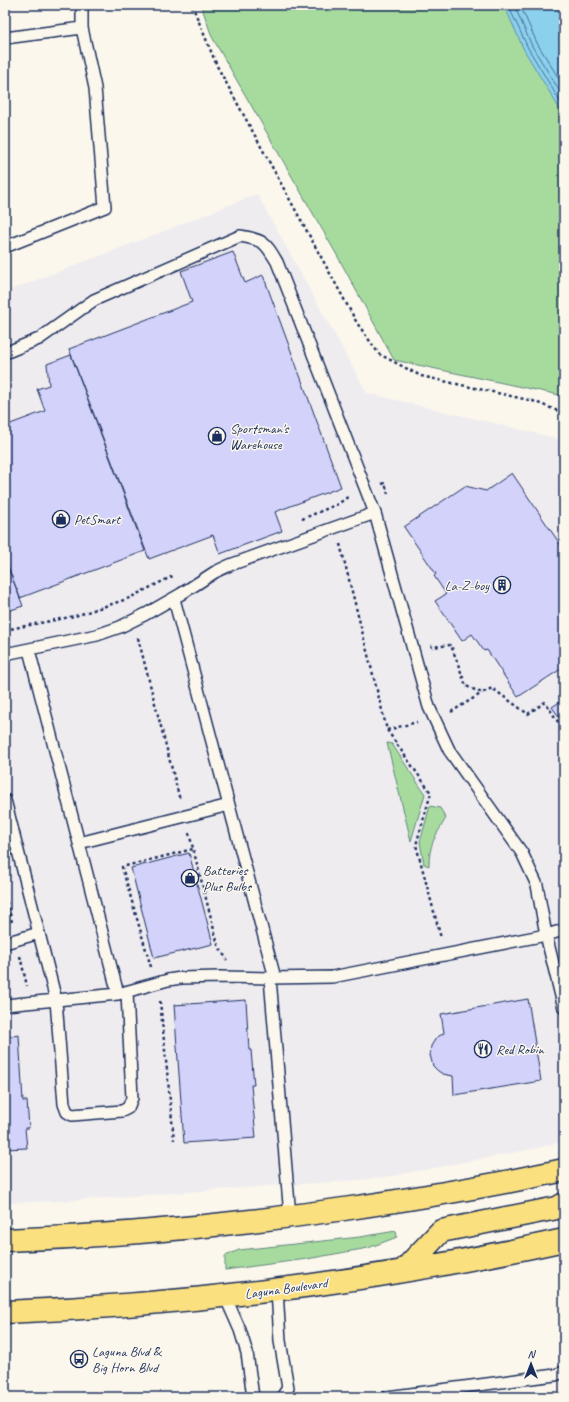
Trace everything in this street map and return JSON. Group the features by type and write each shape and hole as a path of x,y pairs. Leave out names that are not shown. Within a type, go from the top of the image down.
{"main road":[{"path":"5,1240 160,1231 290,1216 406,1200 564,1170"},
{"path":"404,1270 441,1231 557,1208 564,1204"},
{"name":"Laguna Boulevard","path":"5,1312 146,1303 277,1290 404,1270 564,1240"}],"lane":[{"path":"5,247 105,207 96,88 82,28 82,5"},
{"path":"5,38 82,28"},
{"path":"5,353 39,339 94,300 240,236 257,239 268,247 277,262 375,513 428,708 449,750 522,853 537,885 546,935 564,1008"},
{"path":"5,654 97,635 133,621 174,599 215,572 230,565 375,513"},
{"path":"174,599 229,805 272,978 290,1216"},
{"path":"5,800 56,1000 64,1104 67,1112 72,1115 122,1111 128,1108 132,1098 123,993 79,843 29,650"},
{"path":"79,843 229,805"},
{"path":"5,1004 123,993 180,978 219,976 272,978 332,977 546,935 564,930"},
{"path":"5,943 39,933"},
{"path":"277,1290 280,1341 288,1388 282,1397"},
{"path":"225,1296 240,1330 247,1353 253,1397"},
{"path":"387,1397 555,1375 564,1372"}],"path":[{"path":"192,5 217,66 357,323 379,354 421,376 533,401 558,411 564,417"},
{"path":"300,519 338,504 349,496 385,483 390,498"},
{"path":"330,507 387,730 431,793 416,845 446,954"},
{"path":"5,630 75,616 127,599 179,572"},
{"path":"430,639 432,647 452,645 466,686 482,693 492,688 528,714 545,702 564,731"}],"shaded area":[{"path":"257,194 367,393 560,439 564,475 564,1141 538,1148 392,1176 349,1181 64,1201 5,1203 5,292"}],"green space":[{"path":"201,5 564,5 564,396 394,360 338,257 212,37"},
{"path":"387,743 392,744 425,794 411,841"},
{"path":"430,806 440,808 446,818 431,846 429,866 424,864 420,842"},
{"path":"396,1231 397,1237 368,1248 307,1259 225,1270 225,1256 239,1250 360,1237"}],"water":[{"path":"504,5 564,5 564,116 524,50"}],"building":[{"path":"233,252 245,283 263,275 341,487 275,512 282,531 220,554 213,535 149,559 69,349 192,302 181,271"},
{"path":"71,355 145,551 20,598 5,559 5,426 45,411 37,389 49,385 47,364"},
{"name":"La-Z-boy","path":"512,473 564,550 564,667 518,697 487,650 484,651 472,634 462,641 435,601 446,594 434,576 436,574 404,527 465,486 486,491"},
{"path":"5,559 23,606 5,612"},
{"path":"564,699 564,724 552,707"},
{"path":"189,853 213,944 154,958 131,868"},
{"name":"Red Robin","path":"528,999 541,1081 454,1095 453,1076 443,1074 438,1071 433,1066 430,1055 431,1046 436,1038 444,1033 441,1014"},
{"path":"246,1000 249,1050 251,1050 254,1085 251,1085 256,1138 184,1143 174,1005"},
{"path":"19,1035 23,1101 27,1101 29,1128 25,1128 27,1148 5,1149 5,1037"}],"place":[{"name":"Sportsman's Warehouse","path":"217,436"},
{"name":"PetSmart","path":"61,519"},
{"name":"La-Z-boy","path":"502,585"},
{"name":"Batteries Plus Bulbs","path":"190,878"},
{"name":"Red Robin","path":"483,1049"},
{"name":"Laguna Blvd & Big Horn Blvd","path":"79,1359"}]}
